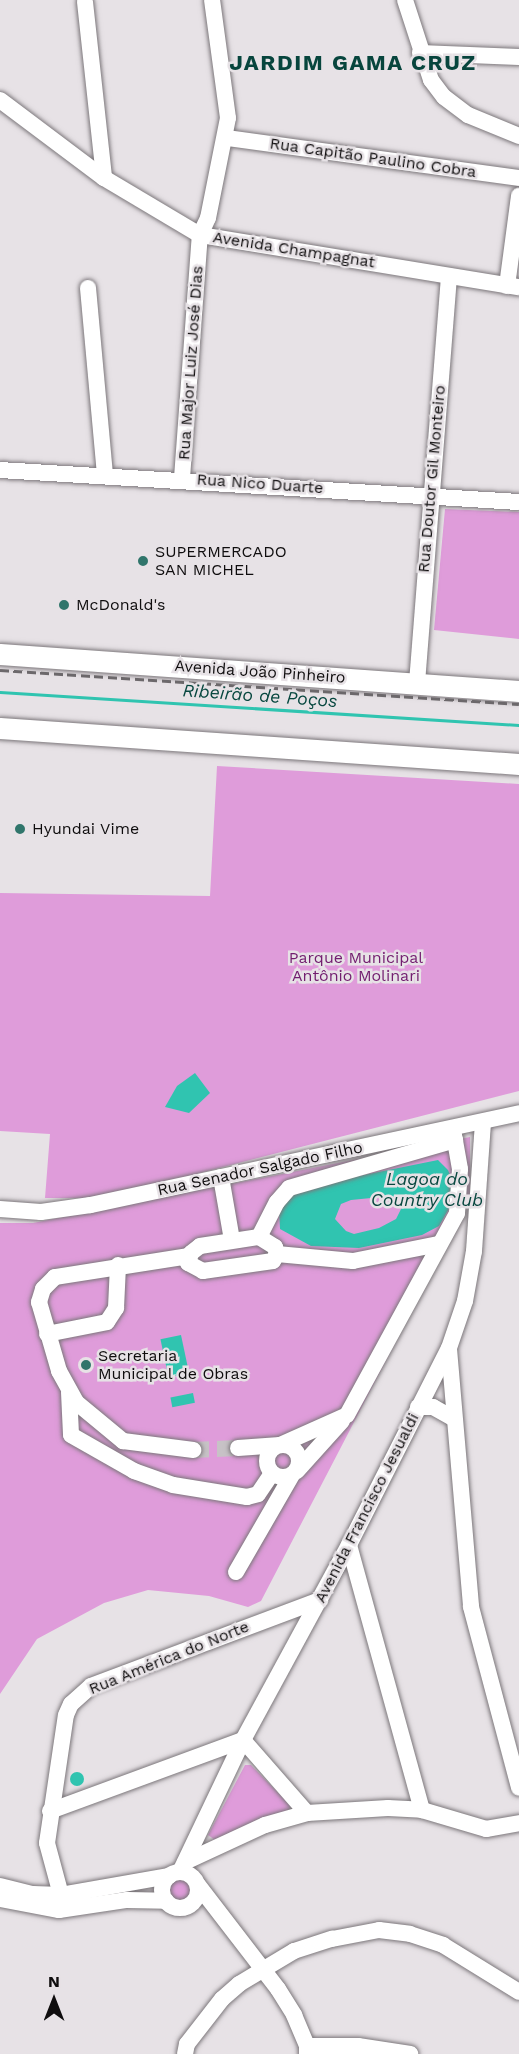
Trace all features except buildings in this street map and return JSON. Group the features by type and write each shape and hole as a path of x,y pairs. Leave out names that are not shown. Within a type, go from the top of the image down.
{"main road":[{"name":"Avenida João Pinheiro","path":"0,654 519,690"},
{"path":"0,728 519,764"}],"street":[{"name":"Rua Major Luiz José Dias","path":"182,478 200,235 227,138 224,74 212,0"},
{"path":"405,0 420,53 431,80 444,97 468,114 519,136"},
{"path":"85,2 104,178"},
{"path":"420,53 519,57"},
{"name":"Avenida Champagnat","path":"0,100 104,178 200,235 513,287"},
{"name":"Rua Capitão Paulino Cobra","path":"227,138 519,178"},
{"path":"513,287 519,196"},
{"name":"Rua Doutor Gil Monteiro","path":"417,683 449,276"},
{"path":"88,288 105,475"},
{"name":"Rua Nico Duarte","path":"0,470 182,478 519,502"},
{"name":"Rua Senador Salgado Filho","path":"0,1209 41,1212 91,1205 221,1177 454,1134 483,1122 519,1113"},
{"name":"Avenida Francisco Jesualdi","path":"178,1870 243,1740 349,1545 449,1348 465,1301 474,1251 483,1122"},
{"path":"260,1237 277,1202 289,1188 454,1134 461,1190 458,1213 347,1415 294,1473 281,1478 272,1473 267,1459 271,1450 347,1415"},
{"path":"221,1177 232,1240"},
{"path":"272,1473 258,1494 248,1497 173,1485 134,1471 71,1435 69,1392 47,1334 39,1302 50,1279 118,1265 189,1256 200,1246 260,1237 275,1246 278,1254"},
{"path":"278,1254 353,1261 439,1245"},
{"path":"189,1256 190,1267 203,1271 270,1262 278,1254"},
{"path":"47,1334 107,1322 116,1308 118,1265"},
{"path":"449,1348 453,1418 471,1607 519,1788"},
{"path":"69,1392 85,1411 123,1441 193,1450"},
{"path":"418,1407 433,1407 453,1418"},
{"path":"236,1572 300,1462 297,1452 280,1445 238,1448"},
{"path":"349,1545 422,1810"},
{"name":"Rua América do Norte","path":"61,1895 47,1843 66,1715 71,1704 91,1686 320,1600"},
{"path":"50,1811 243,1740 307,1813"},
{"path":"0,1886 33,1894 61,1895 178,1870 265,1826 307,1813 388,1808 422,1810 486,1829 519,1823"},
{"path":"178,1870 191,1876 262,1968 294,2015 307,2050 358,2046 410,2054"},
{"path":"166,1901 163,1886 178,1870"},
{"path":"184,1908 194,1902 198,1885"},
{"path":"0,1899 59,1910 127,1900 166,1901 184,1908 220,1916"},
{"path":"184,2054 187,2044 222,1999 262,1968 294,1951 379,1930 410,1934 443,1945 519,1992"}],"green space":[{"path":"445,509 519,512 519,639 434,630"},
{"name":"Parque Municipal Antônio Molinari","path":"217,766 519,784 519,1091 161,1183 87,1198 45,1198 50,1134 0,1131 0,893 210,896"},
{"path":"470,1137 470,1199 261,1601 248,1607 209,1596 148,1590 104,1603 37,1639 0,1694 0,1223 33,1223"},
{"path":"245,1765 251,1765 291,1806 287,1814 215,1840 208,1835"},
{"path":"180,1878 188,1882 192,1890 188,1898 180,1902 172,1898 168,1890 172,1882"}],"water":[{"path":"195,1073 210,1093 189,1113 165,1107 177,1086"},
{"name":"Lagoa do Country Club","path":"438,1160 448,1170 458,1193 439,1226 422,1235 359,1248 311,1246 280,1229 279,1209 294,1189","holes":["391,1196 403,1205 396,1219 379,1228 354,1234 346,1231 335,1219 341,1204 351,1200"]},
{"path":"181,1335 189,1373 169,1378 160,1339"},
{"path":"193,1393 195,1403 172,1407 170,1397"},
{"path":"74,1772 80,1772 84,1779 80,1786 74,1786 70,1782 70,1776"}],"waterway":[{"name":"Ribeirão de Poços","path":"0,692 519,725"}],"tunnel":[{"path":"193,1450 238,1448"}],"railway":[{"path":"0,670 519,704"}],"place":[{"name":"SUPERMERCADO SAN MICHEL","path":"143,561"},
{"name":"McDonald's","path":"64,605"},
{"name":"Hyundai Vime","path":"20,829"},
{"name":"Secretaria Municipal de Obras","path":"86,1365"}],"district":[{"name":"JARDIM GAMA CRUZ","path":"353,63"}]}
